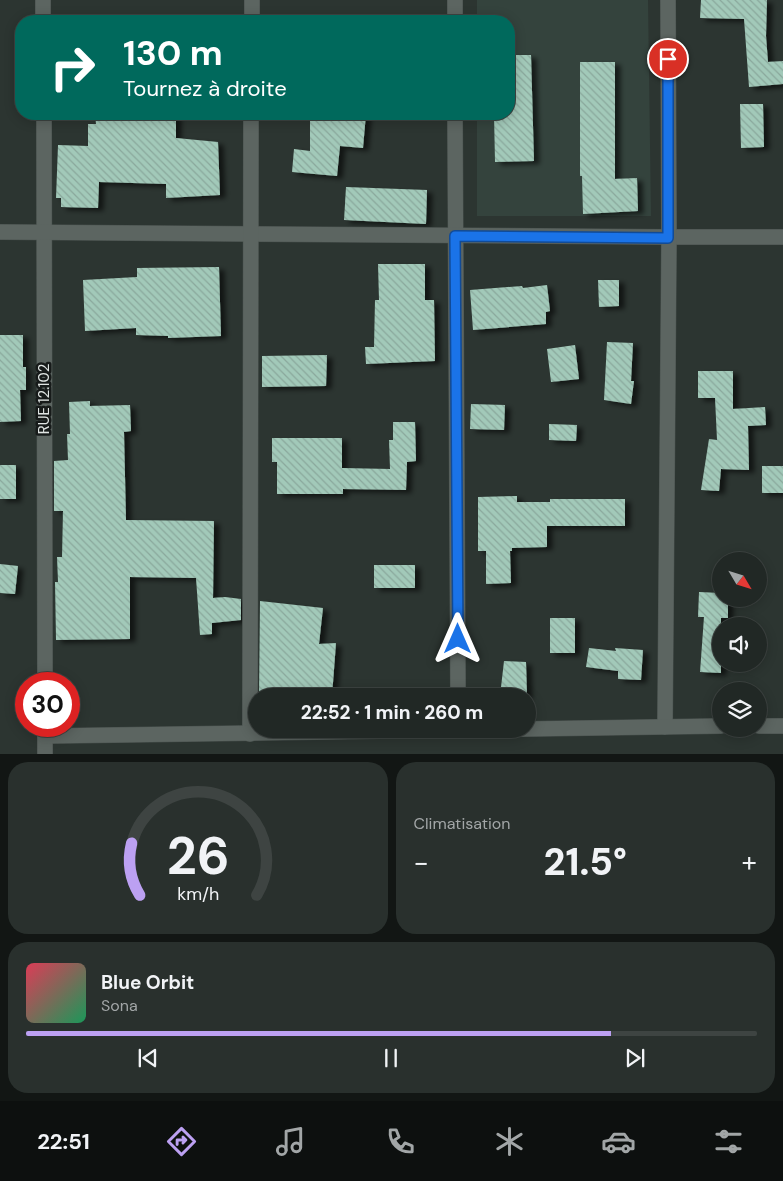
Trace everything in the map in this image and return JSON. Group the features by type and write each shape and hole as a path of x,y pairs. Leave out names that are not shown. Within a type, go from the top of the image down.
{"street":[{"path":"43,0 43,15"},
{"path":"252,0 252,15"},
{"path":"455,0 455,15"},
{"path":"665,727 668,0"},
{"name":"RUE 12.102","path":"44,120 45,672"},
{"path":"250,688 251,120"},
{"path":"455,120 458,688"},
{"path":"0,232 668,238 783,237"},
{"path":"536,728 712,726"},
{"path":"767,726 783,726"},
{"path":"80,732 248,734"},
{"path":"45,737 45,754"}],"shaded area":[{"path":"477,0 648,0 651,216 477,216 477,120 515,120 515,15 477,15"}],"building":[{"path":"701,0 767,0 766,36 768,62 783,61 783,84 749,87 744,19 700,18"},
{"path":"515,55 531,55 534,161 495,162 494,120 515,120"},
{"path":"580,62 615,62 615,179 637,178 638,211 583,214 582,176 580,176"},
{"path":"740,104 763,104 764,147 741,148"},
{"path":"96,120 176,120 176,138 218,142 220,195 166,198 166,184 99,182 98,208 61,207 61,198 56,198 58,145 88,146 88,124 96,124"},
{"path":"310,120 365,120 363,148 340,146 337,176 292,172 294,149 310,151"},
{"path":"346,187 427,190 426,224 344,220"},
{"path":"378,264 425,264 425,300 434,300 435,361 366,364 365,347 374,347 375,300 379,300"},
{"path":"219,267 221,336 168,338 168,336 136,335 136,328 85,331 83,280 137,277 137,268"},
{"path":"598,280 619,280 619,306 599,307"},
{"path":"547,285 550,311 546,312 546,324 473,330 470,290"},
{"path":"0,335 23,335 23,367 26,367 26,390 20,390 21,421 0,422"},
{"path":"607,342 633,343 631,381 634,381 631,404 604,400"},
{"path":"575,345 579,379 551,382 547,349"},
{"path":"327,355 326,386 262,387 262,356"},
{"path":"698,371 733,371 733,409 765,407 766,425 748,426 749,470 721,469 719,491 701,490 709,439 717,440 715,398 698,398"},
{"path":"90,401 90,406 130,405 131,431 124,432 126,520 214,521 213,598 241,599 241,620 212,623 212,634 200,635 196,578 130,577 130,639 56,640 55,582 58,582 57,557 62,557 63,511 54,511 54,461 68,460 67,434 70,434 69,402"},
{"path":"471,404 505,405 504,430 470,429"},
{"path":"393,422 415,422 416,461 407,462 406,490 343,489 343,494 277,494 277,462 272,462 272,438 342,438 342,468 390,469 389,440 393,440"},
{"path":"549,424 577,425 576,441 549,440"},
{"path":"0,465 16,465 16,499 0,499"},
{"path":"762,466 783,466 783,493 762,493"},
{"path":"517,496 517,502 550,502 550,499 625,499 625,526 547,526 547,547 512,548 512,551 510,551 511,583 486,584 486,551 478,551 478,497"},
{"path":"0,564 18,566 15,594 0,593"},
{"path":"374,565 415,565 415,588 374,588"},
{"path":"699,592 712,593 712,608 728,608 728,617 712,617 712,672 721,673 700,672 704,617 698,617"},
{"path":"260,601 323,608 319,644 336,643 333,688 259,688"},
{"path":"550,618 575,618 575,653 550,653"},
{"path":"589,648 616,651 615,648 643,650 641,680 618,679 618,671 586,667"},
{"path":"504,661 526,662 527,688 501,688"}],"route":[{"path":"458,639 455,236 668,238 668,59"}]}
